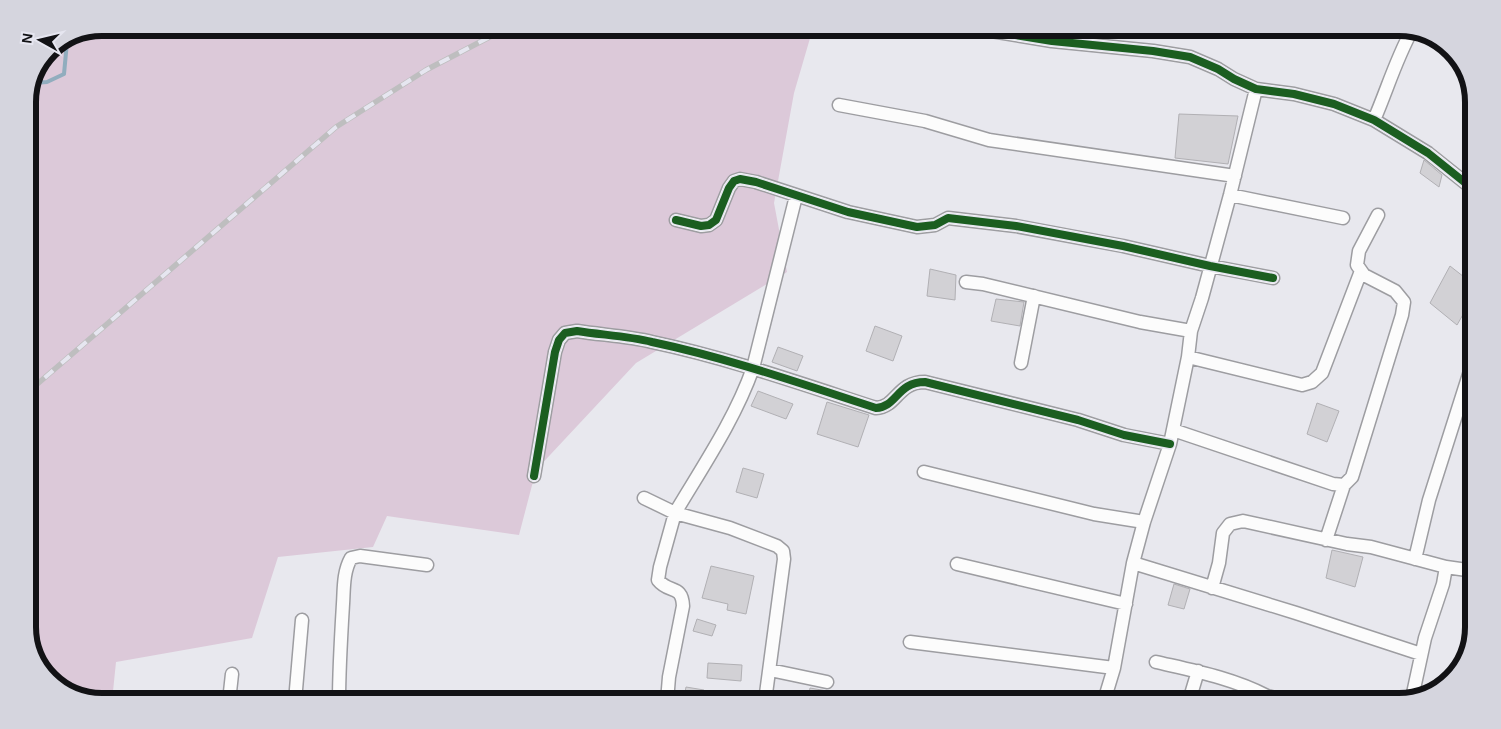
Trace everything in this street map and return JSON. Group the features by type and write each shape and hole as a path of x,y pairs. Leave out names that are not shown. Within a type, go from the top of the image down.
{"street":[{"path":"1022,36 1190,57 1256,89 1294,94 1334,104 1374,120 1428,153 1465,183"},
{"path":"1374,120 1388,88 1400,52 1408,37"},
{"path":"1107,693 1114,668 1133,563 1144,522 1170,444 1188,357 1191,331 1230,195 1256,89"},
{"path":"839,105 925,121 989,140 1235,176"},
{"path":"676,220 701,226 710,225 716,220 729,188 734,181 740,179 756,182 848,212 917,227 936,225 948,218 1016,226 1123,246 1273,278"},
{"path":"1230,195 1343,218"},
{"path":"667,693 683,597 679,591 662,585 658,580 660,567 675,513 746,388 753,368 796,196"},
{"path":"1326,540 1344,485 1352,477 1402,314 1404,302 1395,291 1364,276 1357,265 1359,251 1378,215"},
{"path":"1188,357 1302,385 1312,382 1322,373 1361,271"},
{"path":"966,282 983,284 1140,322 1191,331"},
{"path":"1021,363 1034,296"},
{"path":"534,476 555,352 559,340 565,333 577,331 651,341 753,368 876,408 890,403 897,393 915,382 925,382 1078,420 1124,435 1170,444"},
{"path":"1416,559 1429,500 1465,387"},
{"path":"1172,430 1333,484 1344,485"},
{"path":"924,472 1086,512 1144,522"},
{"path":"644,498 675,513 730,528 777,546 783,551 784,559 766,693"},
{"path":"1212,588 1223,533 1230,524 1243,521 1326,540 1371,547 1465,570"},
{"path":"339,693 339,659 345,580 347,566 351,558 360,556 427,565"},
{"path":"1133,563 1421,654"},
{"path":"957,564 1126,604"},
{"path":"1413,691 1425,638 1443,584 1446,567"},
{"path":"296,693 302,620"},
{"path":"910,642 1114,668"},
{"path":"1156,662 1198,671 1240,684 1256,693"},
{"path":"770,670 827,682"},
{"path":"1192,693 1198,671"},
{"path":"230,693 232,674"}],"shaded area":[{"path":"102,36 811,36 794,93 774,203 787,272 636,363 536,470 519,535 387,516 373,547 278,557 252,638 116,662 113,693 85,691 65,682 47,664 40,648 36,631 36,98 38,85 48,65 65,65 65,48 69,45 77,41"}],"building":[{"path":"1179,114 1238,116 1228,164 1175,158"},
{"path":"1424,160 1442,175 1439,187 1420,173"},
{"path":"1450,266 1465,278 1465,311 1457,325 1430,303"},
{"path":"930,269 956,275 955,300 927,296"},
{"path":"996,299 1024,302 1020,326 991,321"},
{"path":"875,326 902,336 893,361 866,351"},
{"path":"778,347 803,356 797,371 772,362"},
{"path":"758,391 793,404 786,419 751,406"},
{"path":"827,402 869,415 858,447 817,434"},
{"path":"1317,403 1339,411 1327,442 1307,434"},
{"path":"743,468 764,474 757,498 736,492"},
{"path":"1332,550 1363,557 1355,587 1326,578"},
{"path":"711,566 754,576 746,614 727,610 728,604 702,598"},
{"path":"1174,584 1190,589 1184,609 1168,605"},
{"path":"697,619 716,625 712,636 693,631"},
{"path":"708,663 742,665 741,681 707,678"},
{"path":"686,687 704,690 704,693 685,693"},
{"path":"810,688 827,691 827,693 809,693"}],"waterway":[{"path":"39,83 47,82 64,74 67,47"}],"railway":[{"path":"36,385 336,127 426,70 492,36"}],"cycle path":[{"path":"1022,36 1190,57 1256,89 1294,94 1334,104 1374,120 1428,153 1465,183"},
{"path":"676,220 701,226 709,225 716,220 729,188 734,181 740,179 756,182 848,212 917,227 935,225 948,218 1016,226 1123,246 1273,278"},
{"path":"534,476 555,352 559,340 565,333 577,331 643,340 680,348 765,372 876,408 889,404 908,386 925,382 1078,420 1124,435 1170,444"}]}
